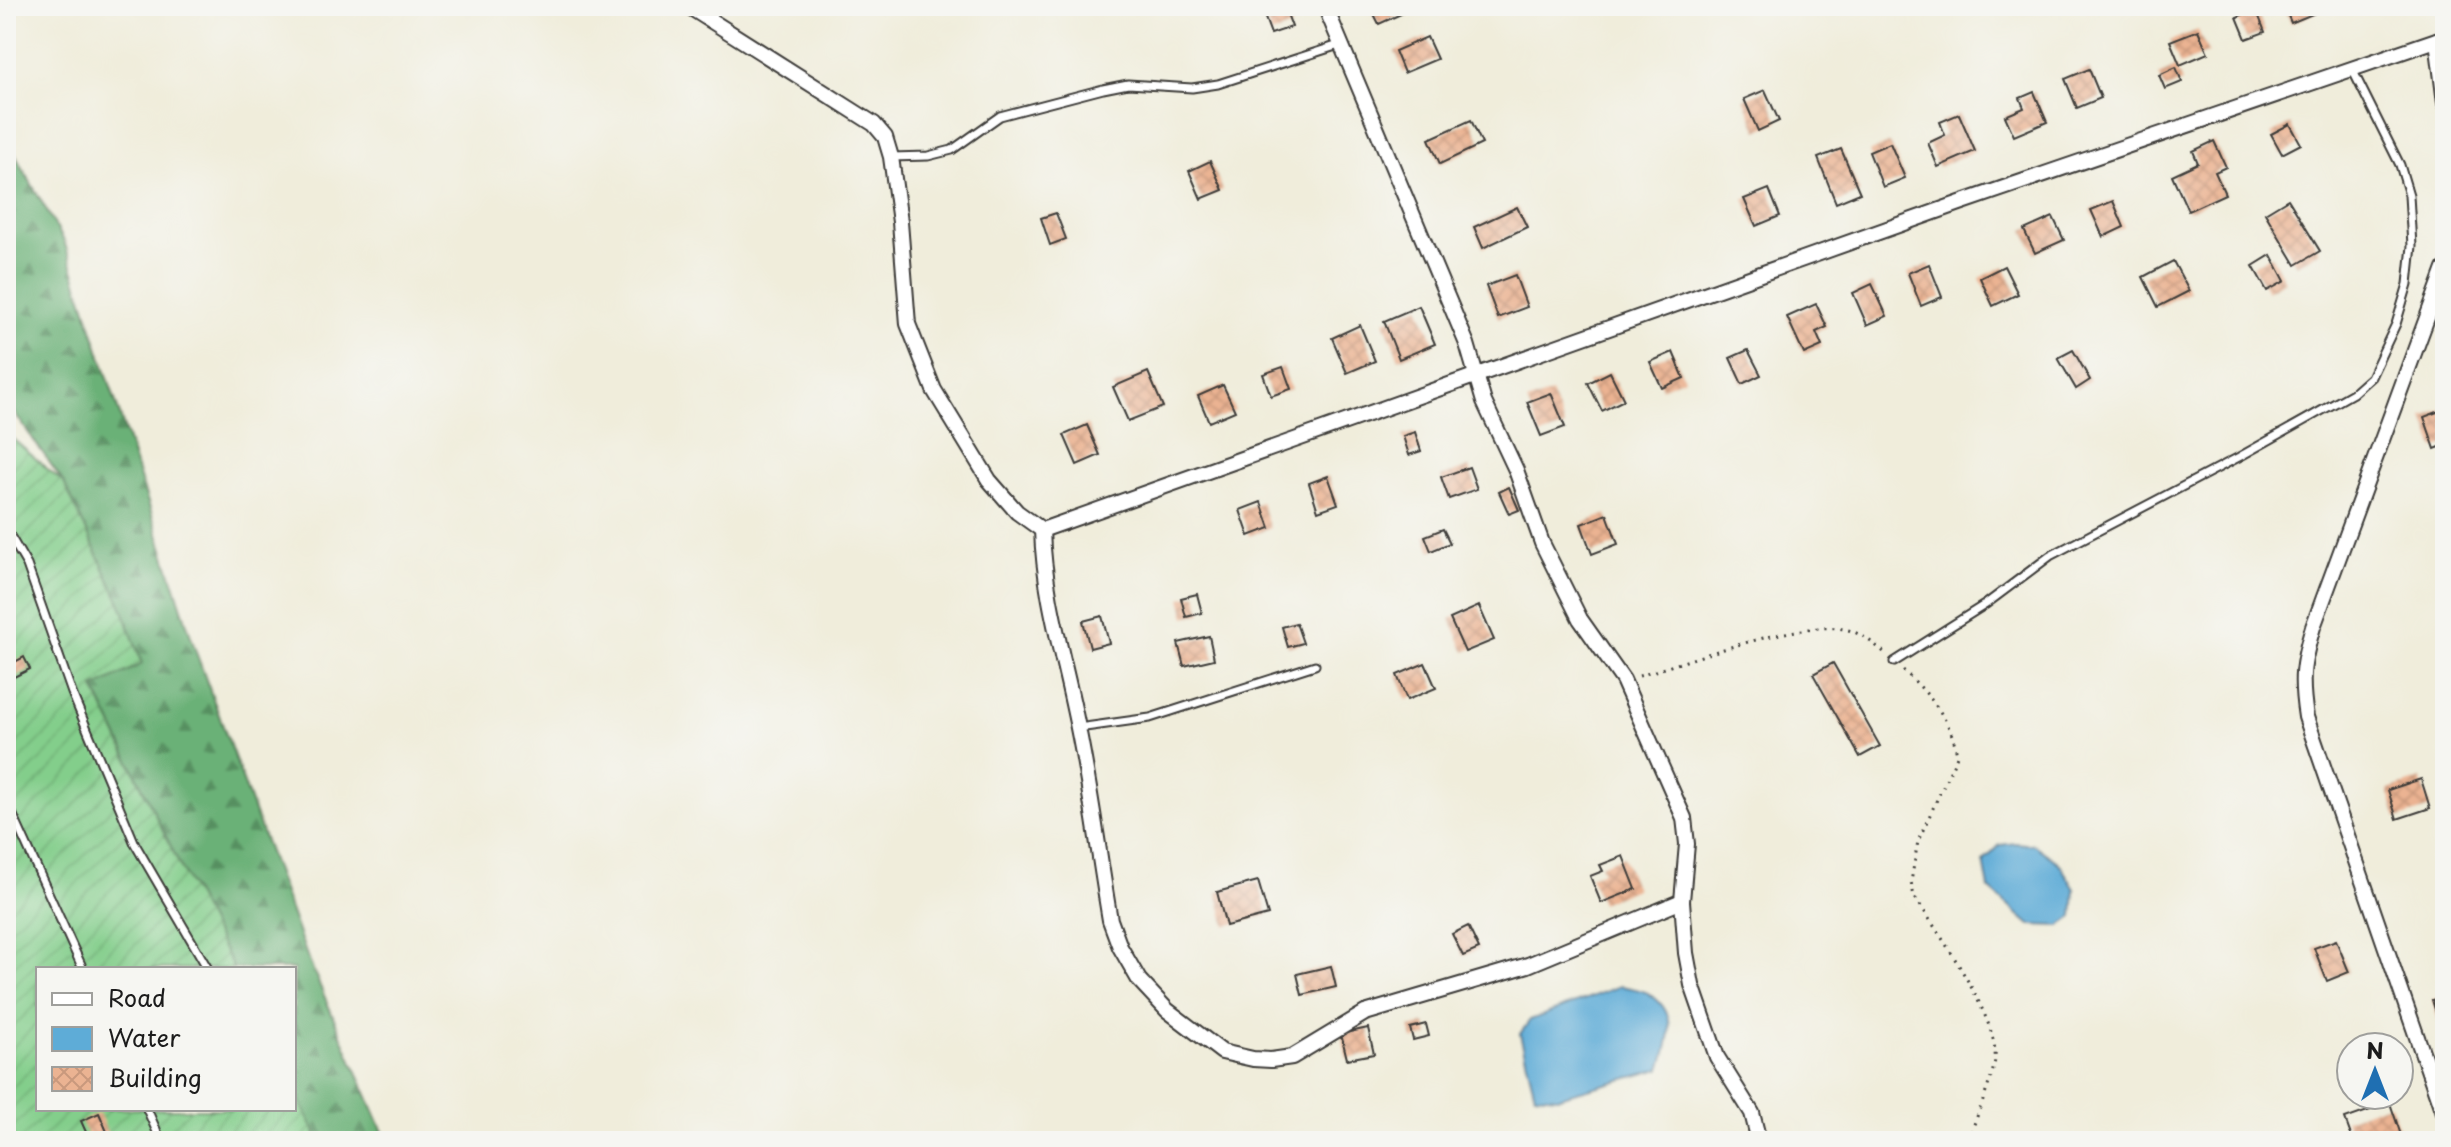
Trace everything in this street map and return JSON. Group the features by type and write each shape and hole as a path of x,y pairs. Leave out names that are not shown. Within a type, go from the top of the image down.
{"street":[{"path":"688,6 874,124 885,137 891,157 900,222 908,324 924,367 934,390 989,480 1017,512 1042,530"},
{"path":"1325,6 1467,344 1484,402 1516,470 1542,543 1580,619 1623,680 1684,818 1687,844 1682,901 1692,985 1717,1057 1752,1113 1759,1141"},
{"path":"1042,530 1960,203 2441,38 2445,103"},
{"path":"2445,269 2313,627 2301,683 2306,717 2445,1118"},
{"path":"1042,530 1043,568 1078,728 1110,920 1120,947 1139,980 1167,1010 1222,1052 1253,1059 1292,1057 1365,1013 1528,965 1682,901"}],"lane":[{"path":"891,157 928,156 952,150 1000,116 1103,89 1128,84 1192,88 1218,84 1342,44"},
{"path":"1894,662 1986,604 2050,556 2251,450 2353,393 2371,377 2396,324 2408,284 2412,235 2409,195 2400,165 2352,69"},
{"path":"6,529 27,565 72,693 135,844 207,967"},
{"path":"1078,728 1150,718 1315,665"},
{"path":"6,800 82,967"},
{"path":"148,1111 161,1141"}],"path":[{"path":"1623,680 1782,634 1827,628 1846,629 1870,640 1923,688 1943,714 1957,756 1918,841 1911,882 1914,896 1967,978 1994,1042 1995,1060 1968,1141"}],"green space":[{"path":"6,139 64,241 196,652 307,956 387,1141 319,1141 296,1092 296,967 233,967 183,872 94,687 142,664 122,607 64,483 6,401"},
{"path":"6,433 64,483 122,607 142,664 94,688 233,967 36,967 36,1111 296,1111 296,1092 319,1141 6,1141"}],"water":[{"path":"2000,845 2034,845 2059,863 2075,889 2073,917 2060,926 2030,925 1989,889 1984,861"},
{"path":"1620,986 1648,993 1666,1011 1670,1029 1661,1069 1559,1097 1535,1095 1520,1034 1530,1020"}],"building":[{"path":"1284,6 1292,27 1271,34 1262,10"},
{"path":"1370,6 1397,6 1401,14 1379,24"},
{"path":"2284,6 2312,6 2315,13 2291,23"},
{"path":"2256,9 2265,32 2246,39 2237,17"},
{"path":"2198,30 2208,53 2180,65 2170,41"},
{"path":"1427,37 1437,59 1404,73 1395,51"},
{"path":"2176,67 2182,82 2165,89 2159,75"},
{"path":"2089,69 2101,98 2077,108 2065,79"},
{"path":"1765,90 1779,121 1758,131 1744,99"},
{"path":"2034,92 2047,122 2014,136 2005,116 2024,108 2020,98"},
{"path":"1959,114 1975,151 1938,167 1928,143 1945,135 1940,122"},
{"path":"1471,120 1482,144 1440,164 1429,139"},
{"path":"2290,124 2301,144 2282,154 2271,134"},
{"path":"2214,141 2226,167 2215,172 2225,194 2188,211 2172,175 2198,163 2193,151"},
{"path":"1890,143 1905,178 1883,187 1869,152"},
{"path":"1841,149 1860,193 1836,203 1818,158"},
{"path":"1210,161 1223,190 1201,199 1189,171"},
{"path":"1769,189 1780,216 1756,226 1744,199"},
{"path":"2288,199 2320,251 2296,265 2265,213"},
{"path":"2113,201 2124,227 2103,237 2091,210"},
{"path":"1517,207 1527,227 1483,248 1474,227"},
{"path":"1056,213 1066,239 1050,245 1041,218"},
{"path":"2053,217 2064,240 2035,253 2024,230"},
{"path":"2271,255 2285,281 2267,291 2253,266"},
{"path":"2173,261 2189,291 2158,307 2143,277"},
{"path":"1929,264 1942,297 1921,306 1908,273"},
{"path":"2004,266 2018,294 1993,306 1980,278"},
{"path":"1515,275 1527,307 1498,318 1486,286"},
{"path":"1872,284 1887,316 1867,325 1853,293"},
{"path":"1816,304 1827,327 1816,332 1822,346 1804,354 1787,317"},
{"path":"1419,306 1435,344 1399,359 1384,321"},
{"path":"1360,325 1375,361 1347,373 1332,338"},
{"path":"1748,350 1761,375 1742,384 1730,358"},
{"path":"2073,350 2090,380 2076,389 2058,358"},
{"path":"1673,352 1684,378 1662,388 1650,362"},
{"path":"1283,367 1291,389 1271,396 1263,374"},
{"path":"1148,372 1163,407 1128,421 1113,387"},
{"path":"1610,372 1624,400 1602,411 1588,383"},
{"path":"1223,385 1235,411 1209,422 1198,396"},
{"path":"1551,393 1565,427 1541,436 1527,402"},
{"path":"2445,409 2445,445 2435,449 2424,417"},
{"path":"1087,425 1100,455 1077,465 1064,435"},
{"path":"1415,432 1421,451 1409,455 1403,436"},
{"path":"1469,467 1477,489 1449,499 1441,477"},
{"path":"1328,476 1338,504 1318,511 1309,483"},
{"path":"1509,487 1519,510 1509,514 1499,492"},
{"path":"1261,502 1270,528 1249,536 1240,510"},
{"path":"1607,514 1618,544 1592,554 1581,524"},
{"path":"1443,529 1450,543 1431,551 1425,536"},
{"path":"1197,594 1202,613 1186,617 1181,598"},
{"path":"1479,606 1494,640 1465,652 1450,619"},
{"path":"1102,616 1109,643 1090,648 1083,621"},
{"path":"1296,623 1303,643 1288,647 1282,627"},
{"path":"1209,636 1214,659 1184,666 1178,643"},
{"path":"10,657 13,663 24,657 30,669 10,679 6,672 6,659"},
{"path":"1425,663 1436,688 1407,700 1397,675"},
{"path":"1833,663 1880,746 1860,757 1813,674"},
{"path":"2421,779 2430,808 2397,819 2388,790"},
{"path":"1623,856 1636,889 1601,903 1590,876 1603,871 1600,865"},
{"path":"1258,881 1268,915 1226,926 1217,892"},
{"path":"1468,926 1479,949 1463,956 1452,934"},
{"path":"2336,940 2349,972 2327,981 2314,948"},
{"path":"1331,966 1336,987 1302,995 1297,974"},
{"path":"2445,996 2445,1038 2444,1038 2432,1000"},
{"path":"1426,1024 1429,1036 1413,1040 1410,1028"},
{"path":"1368,1028 1374,1054 1347,1059 1341,1034"},
{"path":"2368,1111 2393,1111 2402,1138 2393,1141 2353,1141 2345,1119"},
{"path":"99,1113 108,1134 90,1141 81,1121"}]}
